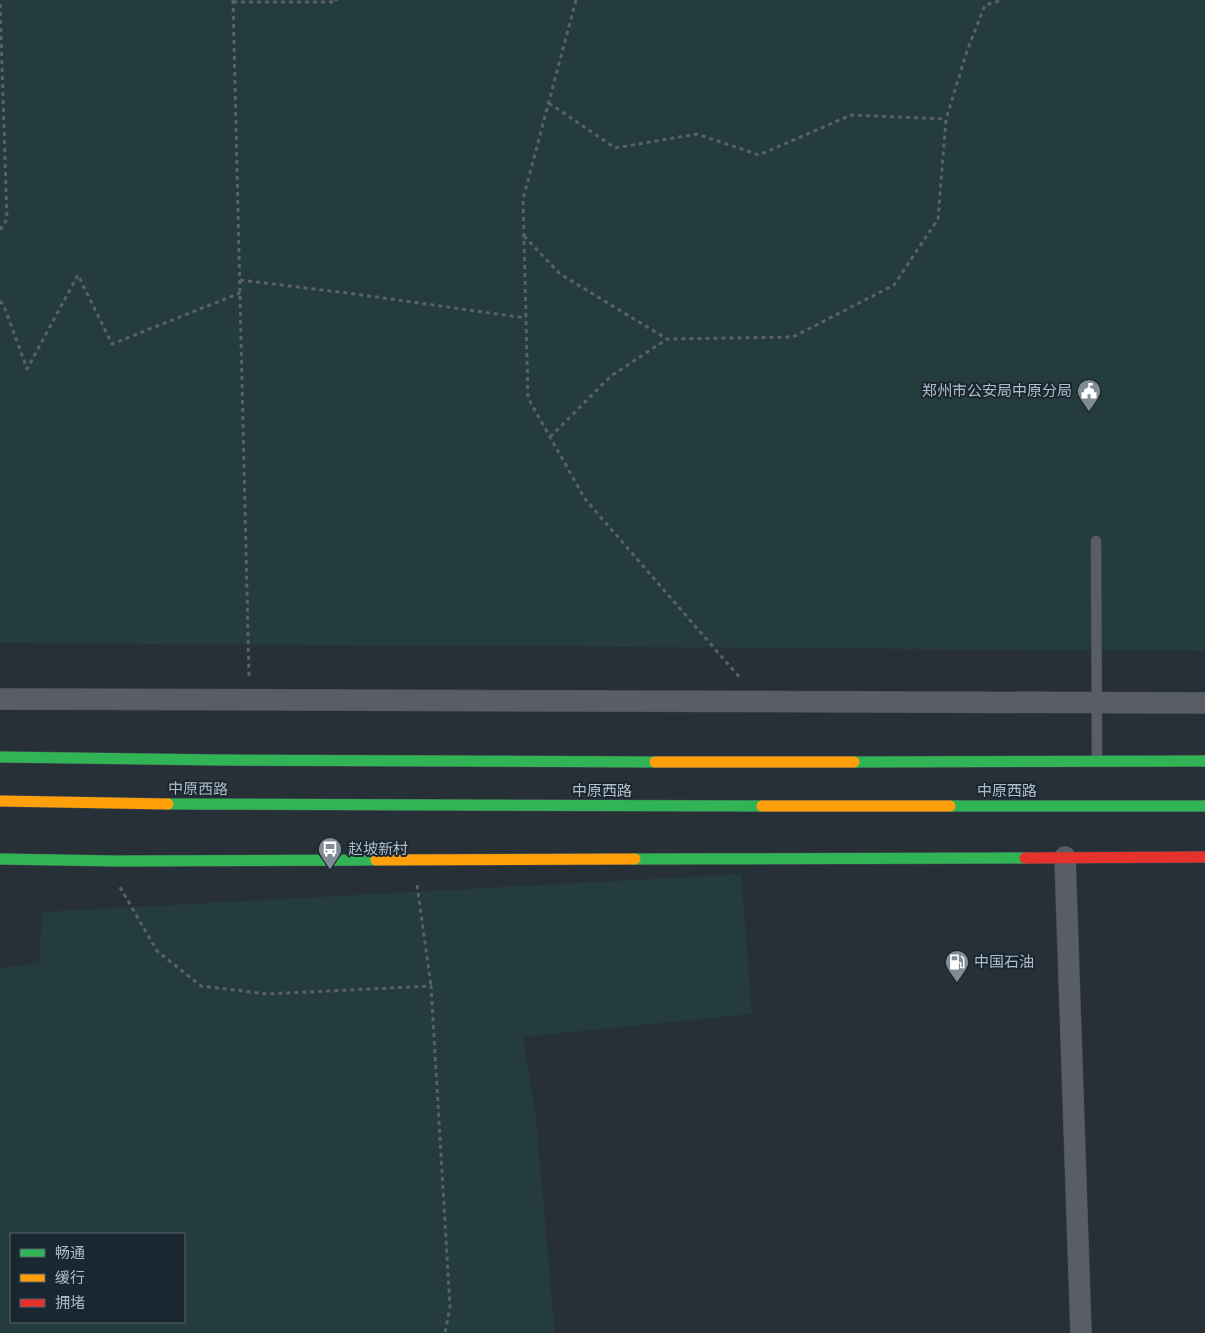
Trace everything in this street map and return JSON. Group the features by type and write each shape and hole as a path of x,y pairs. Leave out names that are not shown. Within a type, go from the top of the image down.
{"main road":[{"name":"中原西路","path":"0,757 544,762 1205,761"},
{"name":"中原西路","path":"0,801 218,805 1205,806"},
{"path":"0,859 116,861 1205,857"}],"street":[{"path":"0,699 1205,704"},
{"path":"1065,857 1081,1333"}],"lane":[{"path":"1096,541 1097,761"}],"path":[{"path":"250,701 233,1 336,2 336,0"},
{"path":"576,0 523,199 528,398 584,499 761,702"},
{"path":"524,236 560,274 667,339 793,337 894,284 938,219 946,118 967,51 986,5 1003,0"},
{"path":"0,4 7,219 0,230"},
{"path":"549,103 616,148 697,134 759,155 851,115 946,118"},
{"path":"0,302 4,306 28,369 78,275 112,344 240,293"},
{"path":"240,280 526,318"},
{"path":"550,437 611,376 667,339"},
{"path":"414,859 431,986 450,1307 445,1333"},
{"path":"119,886 157,951 201,986 266,994 431,986"}],"green space":[{"path":"0,0 1205,0 1205,651 0,643"},
{"path":"741,874 752,1014 523,1037 536,1118 555,1333 0,1333 0,968 39,963 42,912"}],"traffic: fast":[{"path":"0,757 655,762"},
{"path":"854,762 1205,761"},
{"path":"168,804 762,806"},
{"path":"950,806 1205,806"},
{"path":"635,859 1025,858"},
{"path":"0,859 116,861 376,860"}],"traffic: slow":[{"path":"655,762 854,762"},
{"path":"0,801 168,804"},
{"path":"762,806 950,806"},
{"path":"376,860 635,859"}],"traffic: jam":[{"path":"1025,858 1205,857"}],"place":[{"name":"郑州市公安局中原分局","path":"1089,412"},
{"name":"赵坡新村","path":"330,870"},
{"name":"中国石油","path":"957,983"}]}
